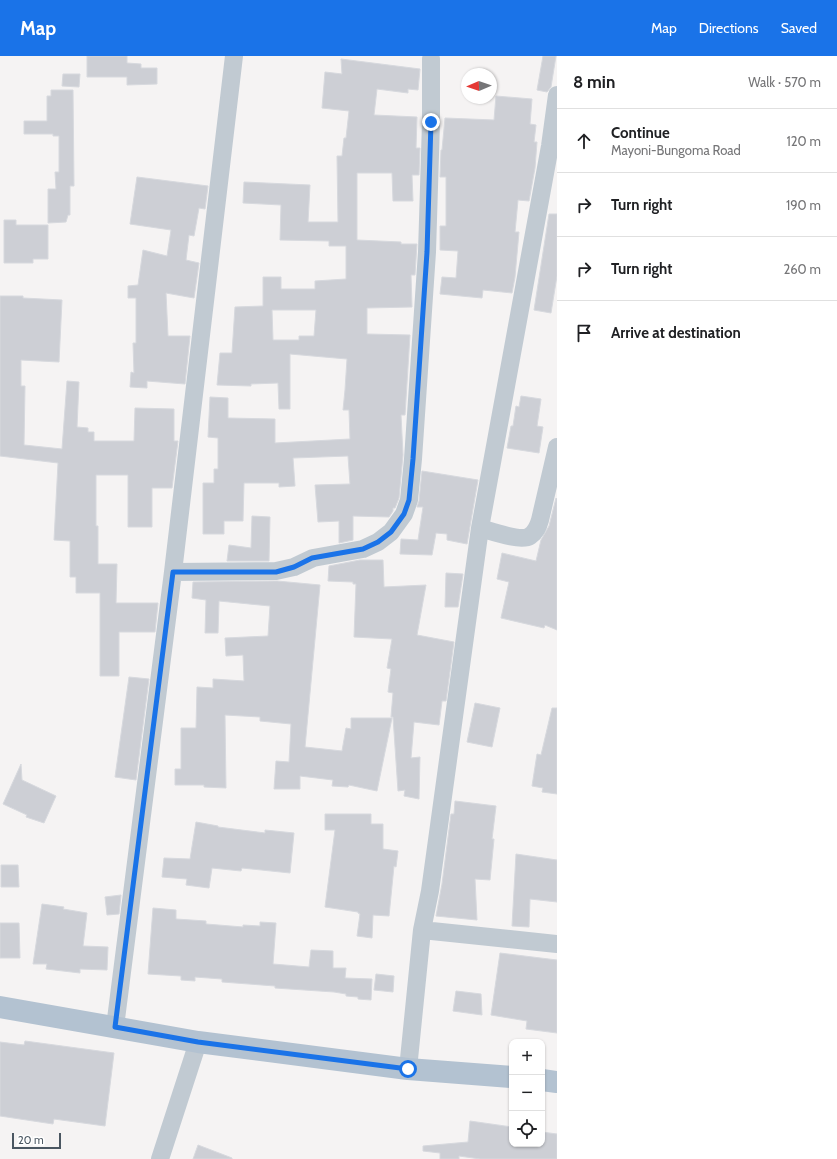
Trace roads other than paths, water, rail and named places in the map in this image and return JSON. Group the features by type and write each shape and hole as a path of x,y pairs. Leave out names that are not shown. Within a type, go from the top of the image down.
{"main road":[{"path":"0,1007 198,1042 408,1069 509,1077"},
{"path":"545,1080 557,1082"}],"street":[{"path":"115,1027 173,572 234,56"},
{"path":"173,572 276,572 294,567 312,558 363,549 378,542 391,532 404,514 409,500 413,459 427,252 431,122 430,59"},
{"path":"408,1069 422,930 430,891 480,528 550,146 557,95"},
{"path":"480,528 521,538 529,537 536,530 540,520 557,446"},
{"path":"422,930 557,944"},
{"path":"160,1159 198,1042"}]}
